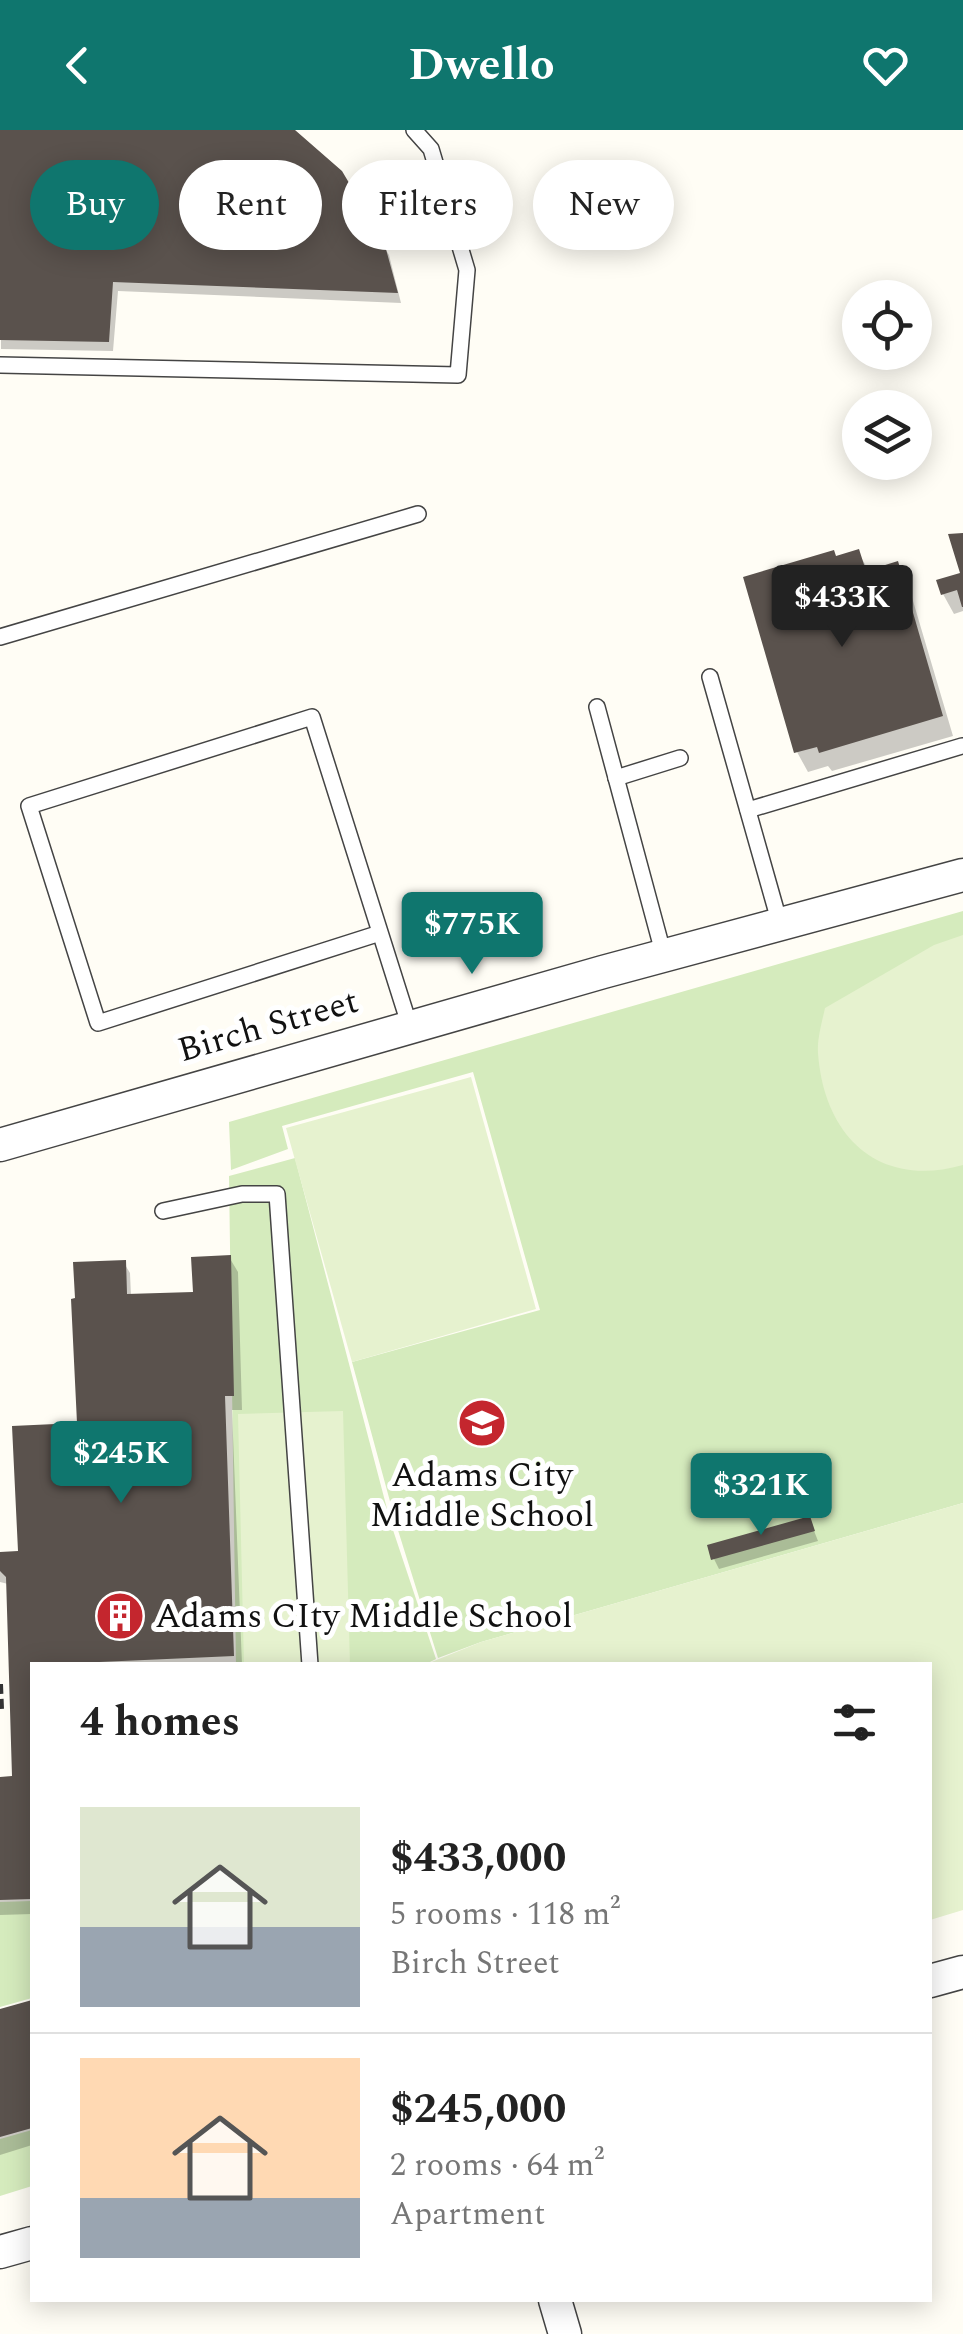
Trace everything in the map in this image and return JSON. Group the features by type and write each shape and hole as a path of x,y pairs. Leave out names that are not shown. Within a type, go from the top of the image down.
{"street":[{"name":"Birch Street","path":"0,1145 664,956 963,876"},
{"path":"932,1981 963,1972"},
{"path":"0,2252 30,2244"},
{"path":"556,2302 565,2334"}],"lane":[{"path":"0,365 458,375 466,270 431,149 414,130"},
{"path":"0,637 418,514"},
{"path":"710,677 780,924"},
{"path":"597,708 664,956"},
{"path":"380,933 98,1022 29,806 312,716 410,1027"},
{"path":"748,810 962,746"},
{"path":"616,778 680,758"},
{"path":"163,1211 242,1194 277,1194 310,1662"}],"path":[{"path":"0,1684 1,1709"}],"green space":[{"path":"963,911 963,1503 481,1642 438,1658 352,1362 540,1310 473,1072 282,1126 288,1149 231,1170 229,1122"},
{"path":"963,935 963,1165 905,1169 881,1162 844,1131 831,1109 818,1053 825,1008 934,945"},
{"path":"471,1077 536,1309 352,1362 286,1128"},
{"path":"295,1158 391,1524 436,1659 430,1662 236,1662 229,1176"},
{"path":"343,1411 350,1662 244,1662 238,1414"},
{"path":"963,1503 963,1910 932,1919 932,1662 431,1662 481,1642"},
{"path":"30,1901 30,1999 0,2007 0,1902"},
{"path":"30,2131 30,2187 0,2196 0,2139"}],"building":[{"path":"0,130 295,130 342,171 342,250 386,250 398,293 113,282 109,342 0,340"},
{"path":"963,533 962,607 957,590 941,595 936,580 960,573 948,534"},
{"path":"859,549 866,571 898,561 943,716 819,753 817,747 794,753 743,577 834,550 836,556"},
{"name":"Adams CIty Middle School","path":"231,1255 234,1396 225,1396 234,1656 30,1662 30,1899 0,1900 0,1777 12,1776 6,1577 0,1571 0,1552 18,1551 12,1426 77,1423 73,1262 126,1260 127,1294 193,1292 191,1257"},
{"path":"810,1516 815,1531 711,1560 707,1545"},
{"path":"30,2001 30,2129 0,2137 0,2009"}],"place":[{"name":"Adams City Middle School","path":"482,1423"},
{"name":"Adams CIty Middle School","path":"120,1616"}]}
